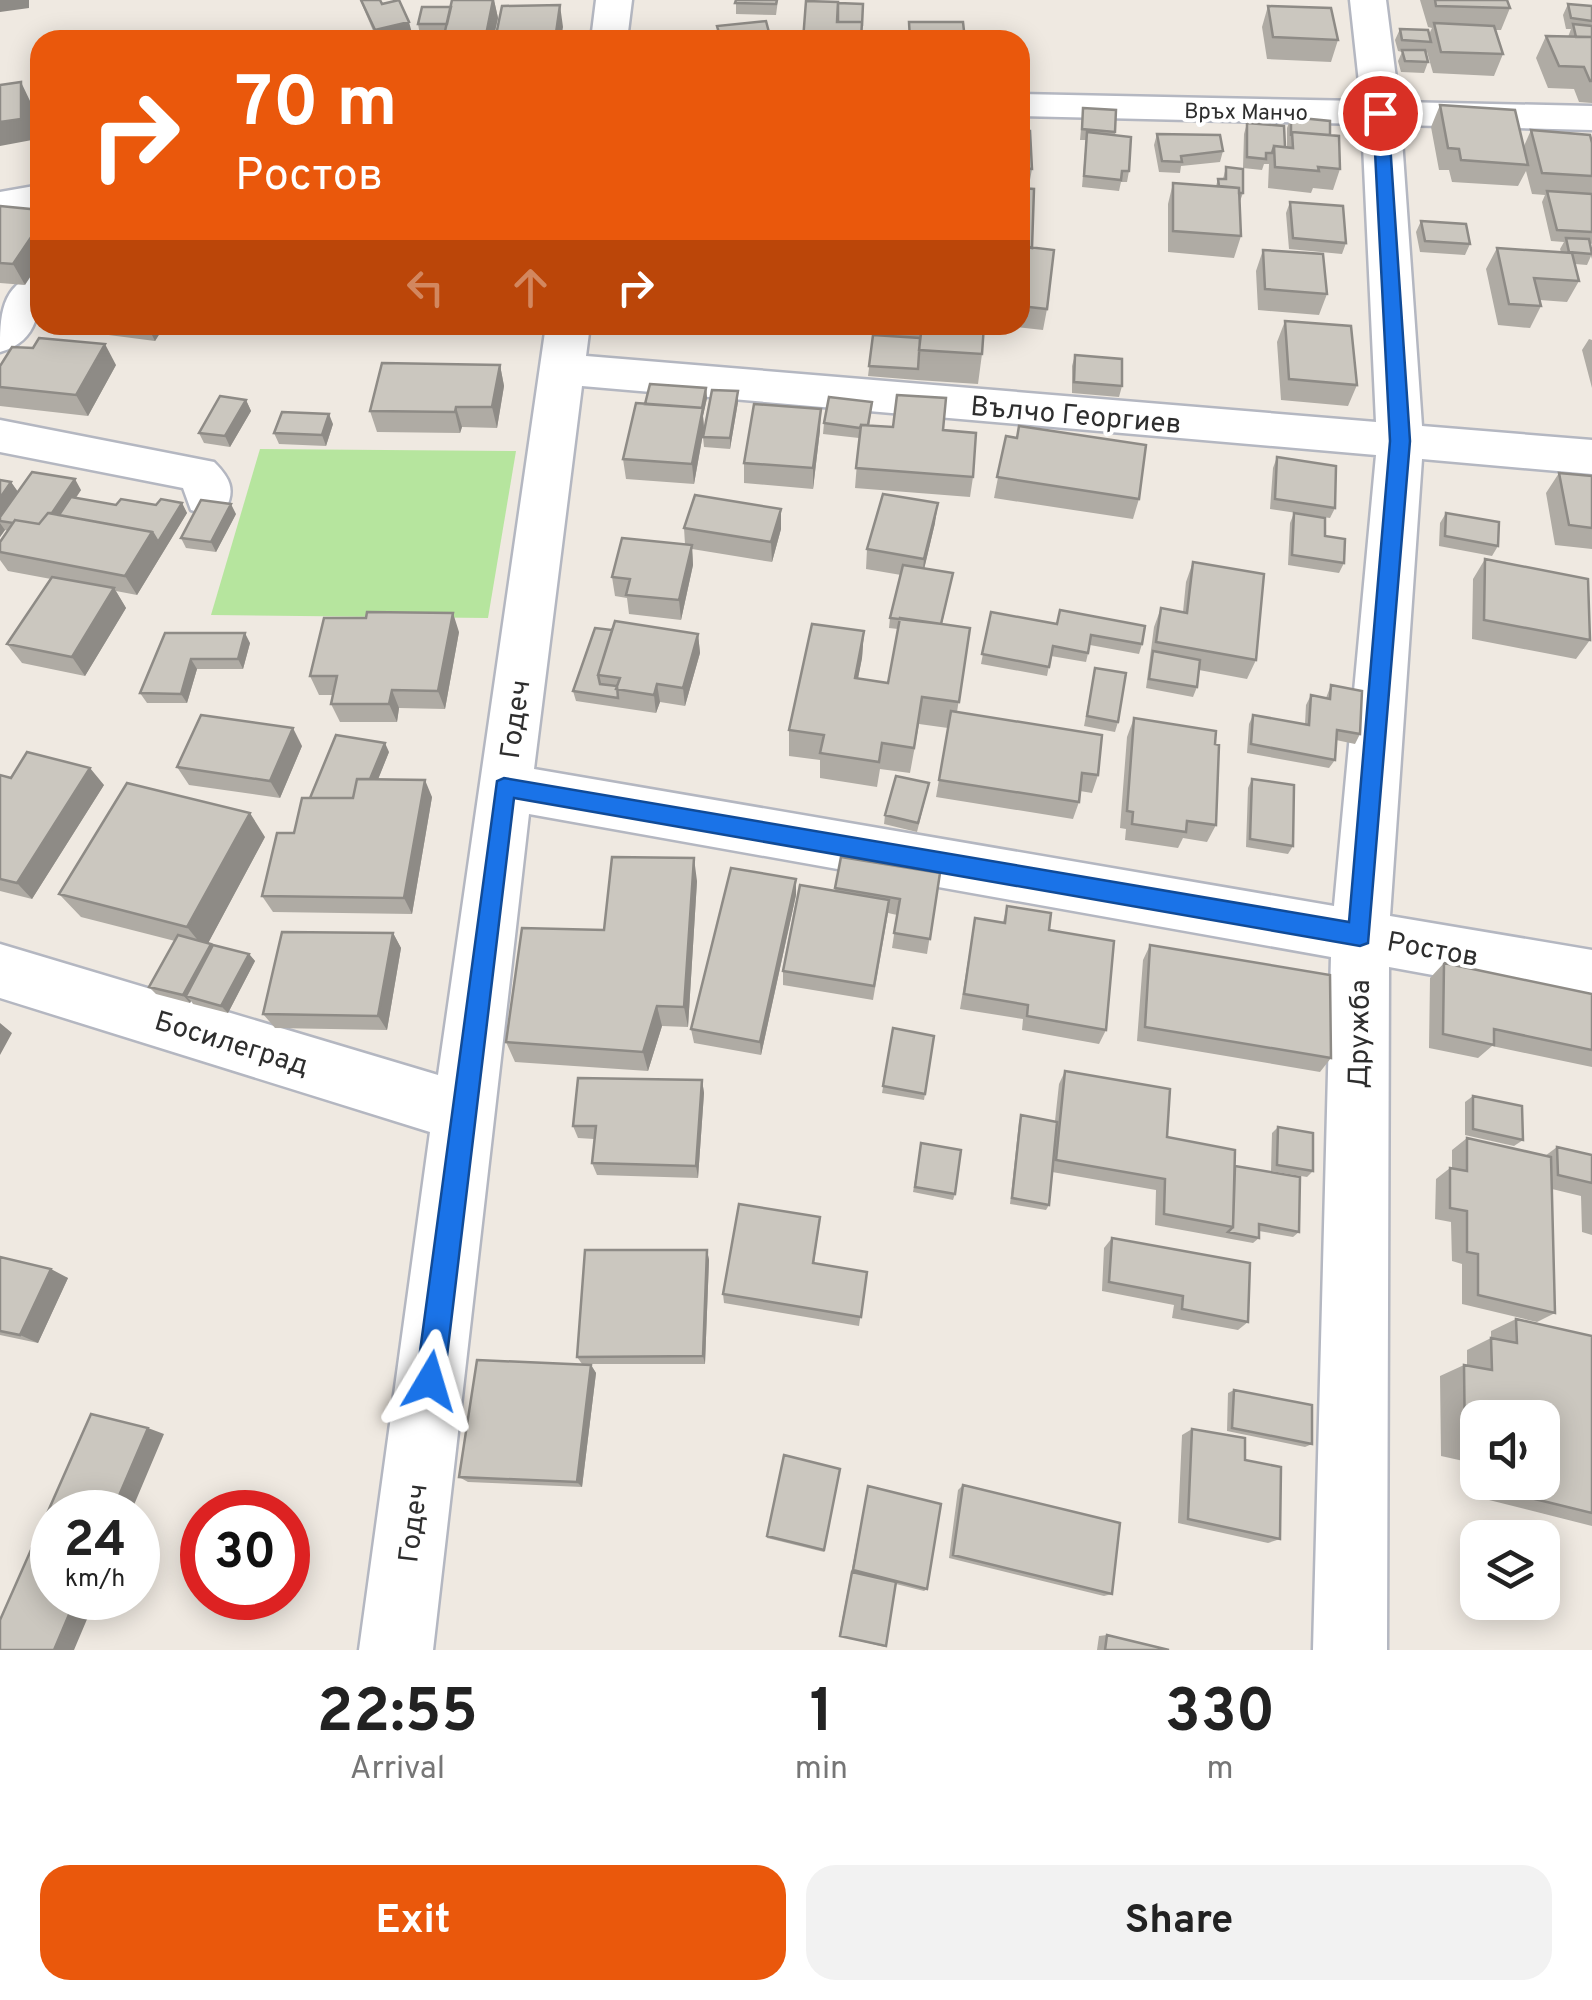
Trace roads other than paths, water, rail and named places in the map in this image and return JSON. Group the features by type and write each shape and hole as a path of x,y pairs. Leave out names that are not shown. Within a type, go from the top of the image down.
{"street":[{"path":"610,30 614,0"},
{"name":"Дружба","path":"1350,1650 1360,935 1400,441 1380,113 1368,0"},
{"name":"Връх Манчо","path":"1030,105 1592,118"},
{"path":"0,205 30,200"},
{"path":"0,337 30,299"},
{"name":"Вълчо Георгиев","path":"564,347 1400,441 1592,456"},
{"name":"Годеч","path":"396,1650 504,787 564,347"},
{"path":"0,436 197,474 208,484 208,498"},
{"name":"Ростов","path":"504,787 1592,977"},
{"name":"Босилеград","path":"0,972 465,1113"}]}
